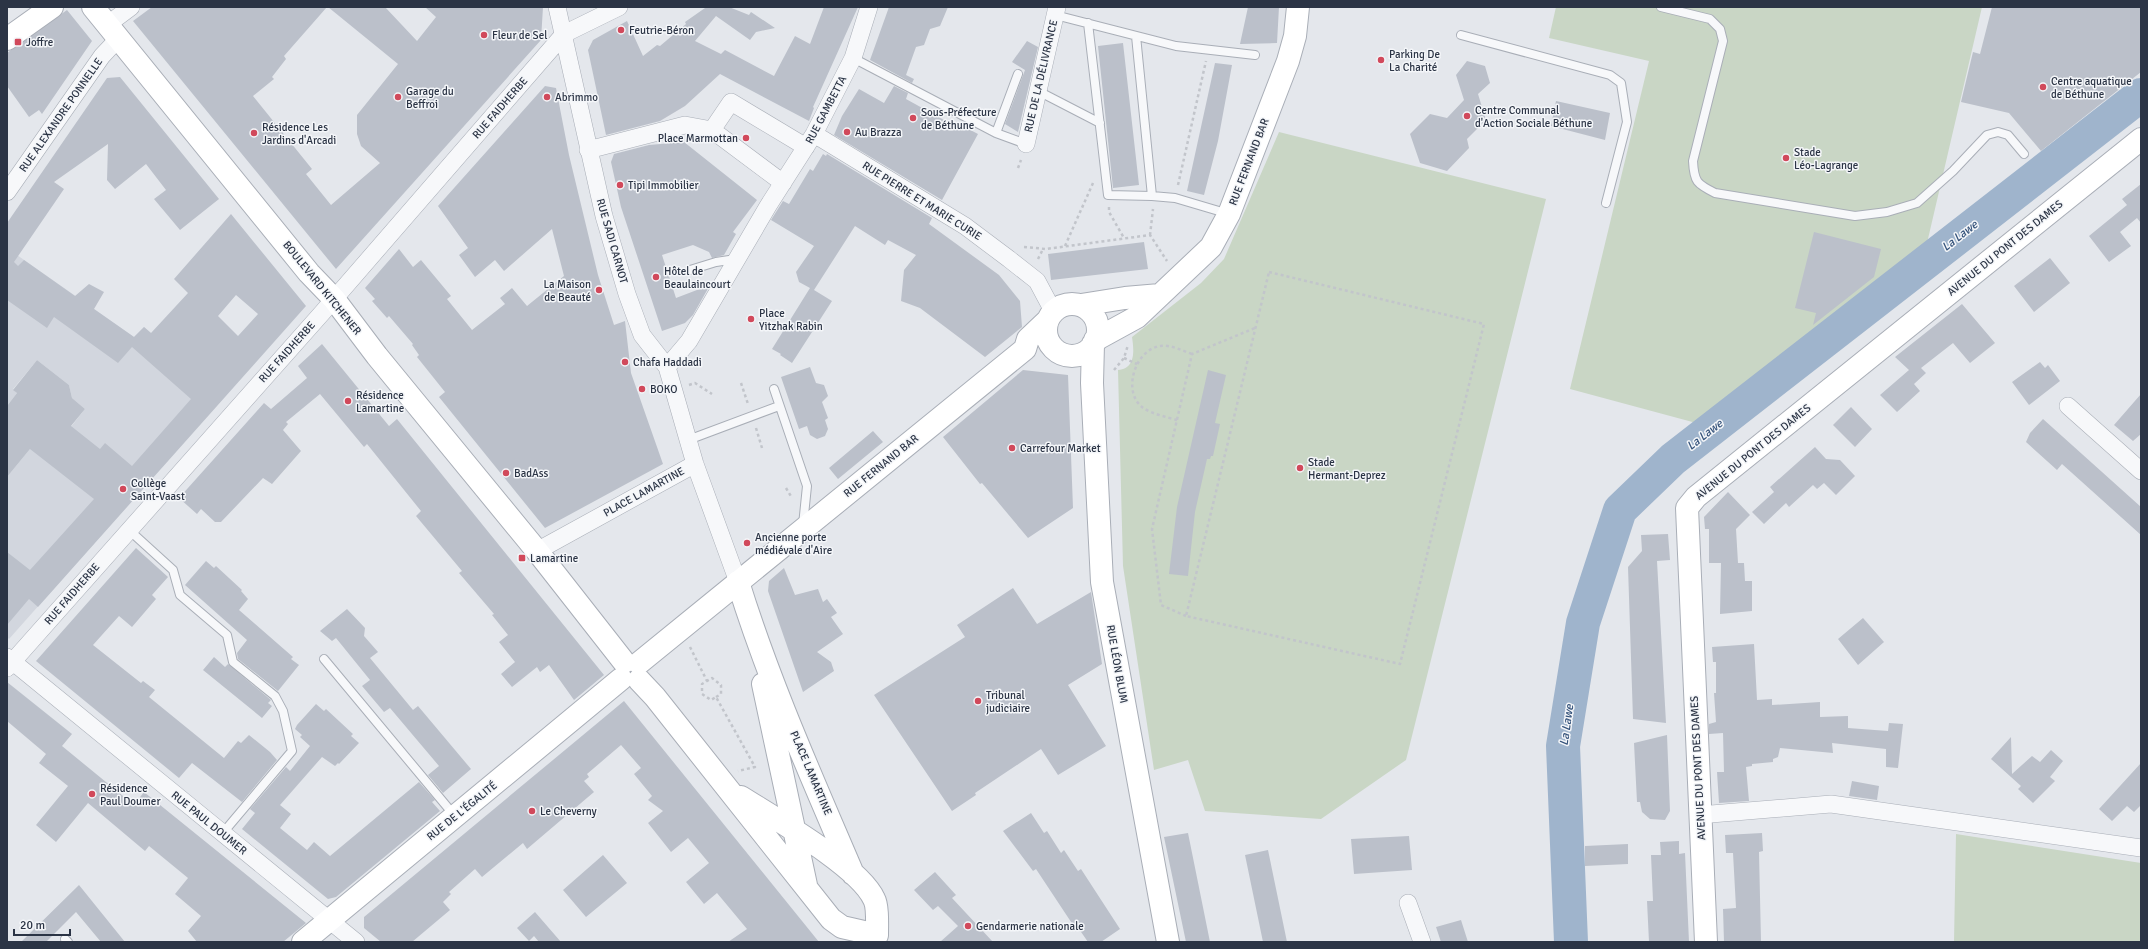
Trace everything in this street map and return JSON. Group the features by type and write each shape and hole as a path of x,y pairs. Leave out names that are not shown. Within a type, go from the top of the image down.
{"street":[{"path":"7,39 52,7"},
{"name":"BOULEVARD KITCHENER","path":"93,7 309,273 334,299 377,356 537,551"},
{"name":"RUE ALEXANDRE PONNELLE","path":"7,192 102,56 113,32 131,7"},
{"name":"RUE SADI CARNOT","path":"556,7 564,34 588,150 604,216 627,294 642,335 667,367 695,464"},
{"path":"564,34 619,7"},
{"name":"RUE GAMBETTA","path":"667,367 689,341 768,206 810,141 853,58 869,7"},
{"name":"RUE FERNAND BAR","path":"1080,348 1137,317 1210,247 1229,214 1288,61 1296,36 1298,7"},
{"name":"RUE DE LA DÉLIVRANCE","path":"1026,144 1056,11"},
{"name":"RUE FAIDHERBE","path":"9,662 129,530 334,299 564,34"},
{"path":"712,130 731,102 810,141"},
{"path":"588,150 685,125 712,130 783,183"},
{"name":"AVENUE DU PONT DES DAMES","path":"1706,942 1687,508 1696,497 2141,140"},
{"name":"RUE PIERRE ET MARIE CURIE","path":"810,141 965,226 1037,281 1050,316"},
{"path":"1080,348 1047,338 1045,329 1050,316 1066,304 1081,305 1125,298 1160,295"},
{"path":"1025,349 1046,353 1080,348 1097,324 1088,309 1081,305"},
{"name":"RUE FERNAND BAR","path":"738,582 1025,349 1028,339 1050,316"},
{"name":"RUE LÉON BLUM","path":"1080,348 1092,383 1102,582 1168,942"},
{"path":"2068,406 2141,471"},
{"name":"PLACE LAMARTINE","path":"725,785 795,832 853,874 875,899 876,940 842,927 831,919 725,785 631,671 537,551 695,464 738,582"},
{"path":"631,671 738,582 751,624"},
{"name":"PLACE LAMARTINE","path":"751,624 808,891"},
{"name":"PLACE LAMARTINE","path":"751,624 803,756 853,874"},
{"name":"RUE PAUL DOUMER","path":"9,662 356,942"},
{"name":"RUE DE L'ÉGALITÉ","path":"303,942 631,671"},
{"path":"1700,815 1831,804 2141,848"},
{"path":"1408,903 1422,942"}],"lane":[{"path":"1662,7 1710,19 1720,29 1723,41 1693,161 1694,175 1698,184 1715,193 1854,216 1887,212 1917,203 1953,171 1987,135 1998,132 2008,136 2024,154"},
{"path":"1056,11 1088,23 1176,46 1255,55"},
{"path":"1088,23 1108,195 1175,198 1229,214"},
{"path":"1461,35 1610,75 1621,83 1627,122 1606,203"},
{"path":"1136,36 1152,196"},
{"path":"853,58 996,133 1026,144"},
{"path":"996,133 1018,74"},
{"path":"1038,91 1100,123"},
{"path":"690,270 716,262 737,259"},
{"path":"774,389 807,486 803,512 803,530"},
{"path":"688,440 779,406"},
{"path":"129,530 173,570 180,595 227,635 232,648 233,662 275,696 283,711 292,751 222,834"},
{"path":"324,659 455,817"}],"path":[{"path":"1175,198 1209,49"},
{"path":"1065,246 1095,177 1103,150"},
{"path":"1108,195 1109,212 1124,238"},
{"path":"1152,196 1154,217 1150,235 1178,279"},
{"path":"1017,245 1030,249 1150,235"},
{"path":"1186,616 1269,272 1484,324 1400,664 1186,616 1161,605 1152,529 1192,354"},
{"path":"1092,383 1106,380 1124,358 1137,317"},
{"path":"1177,420 1142,407 1133,393 1134,373 1137,364 1146,352 1160,346 1179,349 1192,354 1255,328"},
{"path":"1124,358 1137,364"},
{"path":"674,390 695,383 712,394"},
{"path":"680,629 707,681"},
{"path":"712,678 721,685 721,694 716,697 711,700 702,694 702,684 712,678"},
{"path":"716,697 755,767 738,771 725,785"}],"shaded area":[{"path":"7,248 134,337 144,327 224,397 9,639 7,637 7,477 30,449 67,432 85,409 72,398 69,385 37,360 13,389 17,393 7,406"}],"green space":[{"name":"Stade Léo-Lagrange","path":"1556,7 1982,7 1924,256 1840,318 1711,427 1570,389 1649,61 1549,38"},
{"name":"Stade Hermant-Deprez","path":"1279,132 1546,199 1406,760 1321,819 1205,811 1188,760 1154,770 1123,566 1118,370 1124,369 1131,363 1133,353 1132,337 1201,283 1224,259"},
{"path":"1956,834 2141,863 2141,942 1954,942"}],"building":[{"path":"152,7 327,7 284,56 286,59 272,77 274,79 253,96 312,169 306,174 331,205 380,163 361,146 357,134 357,115 398,64 328,7 385,7 417,41 436,17 425,7 543,7 541,40 336,269 133,21"},
{"path":"703,7 729,7 749,15 751,12 775,28 756,32 750,40 716,16 695,41 721,54 725,50 774,76 795,36 810,44 824,7 858,7 813,107 814,108 809,121 720,74 685,106 660,121 606,135 588,50 593,40 627,21 643,56 657,45 660,46 686,24 685,22 705,8"},
{"path":"889,7 948,7 940,26 930,29 924,45 916,47 906,75 914,79 912,83 870,60"},
{"path":"1248,7 1279,7 1277,43 1240,44"},
{"name":"Centre aquatique de Béthune","path":"1992,7 2141,7 2141,72 2041,151 2009,113 1961,102 1973,52 1980,54"},
{"path":"67,10 92,41 42,114 39,110 29,117 7,86 7,53"},
{"path":"1027,41 1038,47 1018,132 1005,124 1025,70 1012,62"},
{"path":"1123,43 1139,185 1113,188 1098,46"},
{"name":"Centre Communal d'Action Sociale Béthune","path":"1467,61 1485,66 1490,83 1478,94 1486,120 1467,139 1469,148 1447,171 1420,163 1410,134 1430,114 1447,118 1464,100 1456,75"},
{"path":"1215,63 1232,65 1218,141 1204,195 1187,191"},
{"path":"120,77 219,199 180,230 154,199 166,190 146,164 115,189 107,180 108,144 54,182 64,189 14,262 18,266 24,260 75,296 89,284 104,292 94,309 134,337 144,327 151,333 188,293 174,279 231,214 306,306 38,607 29,599 7,625 7,552 30,570 94,499 30,449 7,477 7,406 17,393 13,390 37,360 69,385 72,398 85,409 71,426 100,449 105,443 132,466 191,399 132,347 118,363 54,317 47,328 7,300 7,223 107,78","holes":["236,295 258,314 238,336 218,316"]},
{"path":"545,86 556,88 569,155 598,275 614,325 625,321 631,373 663,464 545,528 439,397 445,392 417,357 419,355 412,345 413,344 389,316 387,318 372,301 375,299 365,288 399,249 413,267 421,260 451,296 447,299 472,330 505,304 500,298 512,288 527,306 564,276 552,229 504,271 495,260 475,277 459,255 468,248 438,206"},
{"path":"894,86 908,93 906,99 953,125 955,122 978,134 942,200 834,135 842,116 859,89 884,103"},
{"path":"1556,101 1610,113 1605,140 1551,126"},
{"path":"684,142 757,200 733,232 736,234 724,255 712,258 709,252 693,245 662,255 676,298 710,285 693,315 685,323 662,331 621,207 611,162 614,154 649,145"},
{"path":"823,154 826,156 827,154 932,218 929,224 999,275 1020,301 1022,327 985,357 920,308 901,301 904,270 916,255 888,240 885,245 855,226 814,290 832,301 792,363 772,349 810,288 799,282 796,272 814,246 771,220 783,201 789,204 810,169 813,171"},
{"path":"2141,184 2141,223 2137,218 2120,232 2131,246 2109,262 2089,236 2127,205 2122,199"},
{"path":"1814,232 1881,249 1874,277 1813,325 1816,313 1795,308"},
{"path":"1144,242 1148,269 1051,280 1048,254"},
{"path":"2050,258 2070,283 2034,312 2014,286"},
{"path":"1962,304 1995,343 1970,363 1953,343 1921,368 1926,373 1914,384 1920,391 1897,412 1880,395 1909,370 1895,357"},
{"path":"322,344 389,426 397,419 604,675 574,700 549,665 540,672 537,667 512,687 501,674 515,662 499,642 508,635 492,615 494,614 459,573 462,571 416,516 421,511 367,444 364,447 320,394 286,422 288,424 283,430 301,451 272,484 263,478 221,522 215,522 201,509 197,514 179,498 264,403 271,409 307,378 298,366"},
{"path":"2040,362 2045,368 2048,365 2060,381 2029,405 2012,382"},
{"path":"810,367 816,383 824,385 828,396 822,402 828,418 825,420 828,429 825,436 817,439 810,435 807,426 799,429 781,377"},
{"name":"Carrefour Market","path":"1023,370 1068,375 1073,508 1028,538 982,483 980,484 943,437"},
{"path":"1208,370 1226,375 1215,423 1220,424 1213,456 1211,456 1210,459 1207,459 1195,512 1188,576 1169,574 1177,507"},
{"path":"2141,394 2141,434 2133,441 2114,425"},
{"path":"1851,407 1872,429 1855,447 1833,425"},
{"path":"2043,419 2141,507 2141,535 2062,464 2057,470 2026,442 2030,433"},
{"path":"873,431 883,442 838,479 829,468"},
{"path":"1815,447 1826,459 1840,460 1855,476 1836,495 1824,483 1817,489 1813,485 1789,507 1786,503 1764,524 1752,512 1774,492 1770,487"},
{"path":"1728,492 1750,515 1736,529 1738,563 1744,563 1745,581 1752,581 1752,611 1720,614 1721,563 1709,563 1709,529 1705,529 1704,517"},
{"path":"1668,534 1670,560 1657,561 1666,723 1633,719 1628,567 1642,551 1641,535"},
{"path":"136,548 168,577 152,595 156,599 132,627 119,616 93,645 141,683 143,681 155,690 149,697 224,758 238,741 241,743 249,735 270,752 277,760 242,802 192,763 179,778 36,661"},
{"path":"206,561 214,568 216,566 242,590 241,591 248,599 239,610 293,657 291,659 299,665 278,691 238,659 237,653 247,640 185,585"},
{"path":"784,568 795,595 818,589 823,602 827,599 837,613 831,617 843,634 817,652 831,662 834,671 803,692 768,591 769,581"},
{"name":"Tribunal judiciaire","path":"1013,588 1037,624 1091,592 1102,664 1068,685 1106,746 1058,775 1041,749 975,793 976,795 952,811 874,695 965,637 957,625"},
{"path":"347,609 365,628 364,636 378,652 370,658 413,710 418,706 471,769 443,793 428,775 439,766 390,708 384,712 362,686 370,680 336,638 332,641 320,631"},
{"path":"1863,618 1884,642 1858,665 1838,639"},
{"path":"1754,644 1757,700 1772,699 1772,705 1820,702 1820,717 1848,716 1848,728 1888,731 1889,723 1903,724 1898,768 1886,767 1886,749 1832,743 1833,753 1780,748 1778,757 1773,759 1773,762 1752,764 1752,766 1746,767 1749,801 1719,803 1717,772 1724,772 1723,733 1709,734 1709,724 1716,722 1714,693 1716,693 1716,662 1713,662 1712,647"},
{"path":"214,657 225,667 228,664 271,700 268,703 272,706 262,718 203,670"},
{"path":"7,682 72,734 62,746 134,805 144,792 306,923 283,942 197,942 188,931 201,916 175,894 188,878 149,846 145,851 88,803 56,842 36,825 68,786 39,763 46,754 7,721"},
{"path":"624,701 819,942 728,942 747,929 717,893 704,904 686,882 709,863 688,838 671,852 648,823 663,811 648,800 652,796 634,774 641,768 621,745 587,774 589,777 584,781 594,792 527,849 523,843 482,877 475,869 449,892 451,894 443,902 450,910 412,942 381,942 364,928 364,917"},
{"path":"316,704 324,711 326,709 353,734 351,736 359,743 339,764 338,763 335,766 322,757 280,805 291,814 280,828 307,850 314,842 330,856 419,782 435,800 432,802 440,811 336,897 328,899 242,829 255,813 250,809 286,767 290,771 310,746 300,737 302,735 295,729"},
{"path":"1667,735 1670,811 1665,820 1650,819 1642,812 1640,802 1637,802 1634,743"},
{"path":"2011,737 2012,774 2032,756 2040,762 2051,750 2063,761 2050,777 2055,781 2033,803 2018,789 2021,786 1991,759"},
{"path":"2141,763 2141,805 2134,812 2127,806 2112,821 2099,809"},
{"path":"1852,781 1879,786 1877,800 1849,796"},
{"path":"1031,813 1044,833 1047,831 1061,853 1064,850 1078,871 1081,869 1120,929 1101,942 1088,942 1079,929 1077,931 1036,869 1033,871 1003,831"},
{"path":"1188,833 1210,942 1186,942 1164,837"},
{"path":"1762,833 1763,851 1759,852 1761,942 1724,942 1723,909 1736,908 1733,853 1726,853 1725,835"},
{"path":"1409,836 1412,870 1354,874 1351,839"},
{"path":"1679,841 1679,854 1685,853 1689,942 1649,942 1647,901 1653,901 1651,855 1661,855 1660,842"},
{"path":"1628,844 1628,864 1585,866 1585,846"},
{"path":"1268,850 1287,942 1263,942 1245,855"},
{"path":"603,855 627,883 586,917 563,890"},
{"path":"935,872 956,895 952,898 993,942 940,942 958,926 938,906 933,910 914,890"},
{"path":"79,885 125,942 101,942 76,912 46,942 21,942"},
{"path":"535,912 561,942 539,942 534,936 529,941 517,928"},
{"path":"1461,920 1468,942 1441,942 1436,927"}],"waterway":[{"name":"La Lawe","path":"1571,942 1563,746 1583,623 1620,510 1673,459 2141,95"}],"place":[{"name":"Feutrie-Béron","path":"621,30"},
{"name":"Fleur de Sel","path":"484,35"},
{"name":"Joffre","path":"18,42"},
{"name":"Parking De La Charité","path":"1381,60"},
{"name":"Centre aquatique de Béthune","path":"2043,87"},
{"name":"Garage du Beffroi","path":"398,97"},
{"name":"Abrimmo","path":"547,97"},
{"name":"Centre Communal d'Action Sociale Béthune","path":"1467,116"},
{"name":"Sous-Préfecture de Béthune","path":"913,118"},
{"name":"Au Brazza","path":"847,132"},
{"name":"Résidence Les Jardins d'Arcadi","path":"254,133"},
{"name":"Place Marmottan","path":"746,138"},
{"name":"Stade Léo-Lagrange","path":"1786,158"},
{"name":"Tipi Immobilier","path":"620,185"},
{"name":"Hôtel de Beaulaincourt","path":"656,277"},
{"name":"La Maison de Beauté","path":"599,290"},
{"name":"Place Yitzhak Rabin","path":"751,319"},
{"name":"Chafa Haddadi","path":"625,362"},
{"name":"BOKO","path":"642,389"},
{"name":"Résidence Lamartine","path":"348,401"},
{"name":"Carrefour Market","path":"1012,448"},
{"name":"Stade Hermant-Deprez","path":"1300,468"},
{"name":"BadAss","path":"506,473"},
{"name":"Collège Saint-Vaast","path":"123,489"},
{"name":"Ancienne porte médiévale d'Aire","path":"747,543"},
{"name":"Lamartine","path":"522,558"},
{"name":"Tribunal judiciaire","path":"978,701"},
{"name":"Résidence Paul Doumer","path":"92,794"},
{"name":"Le Cheverny","path":"532,811"},
{"name":"Gendarmerie nationale","path":"968,926"}]}
